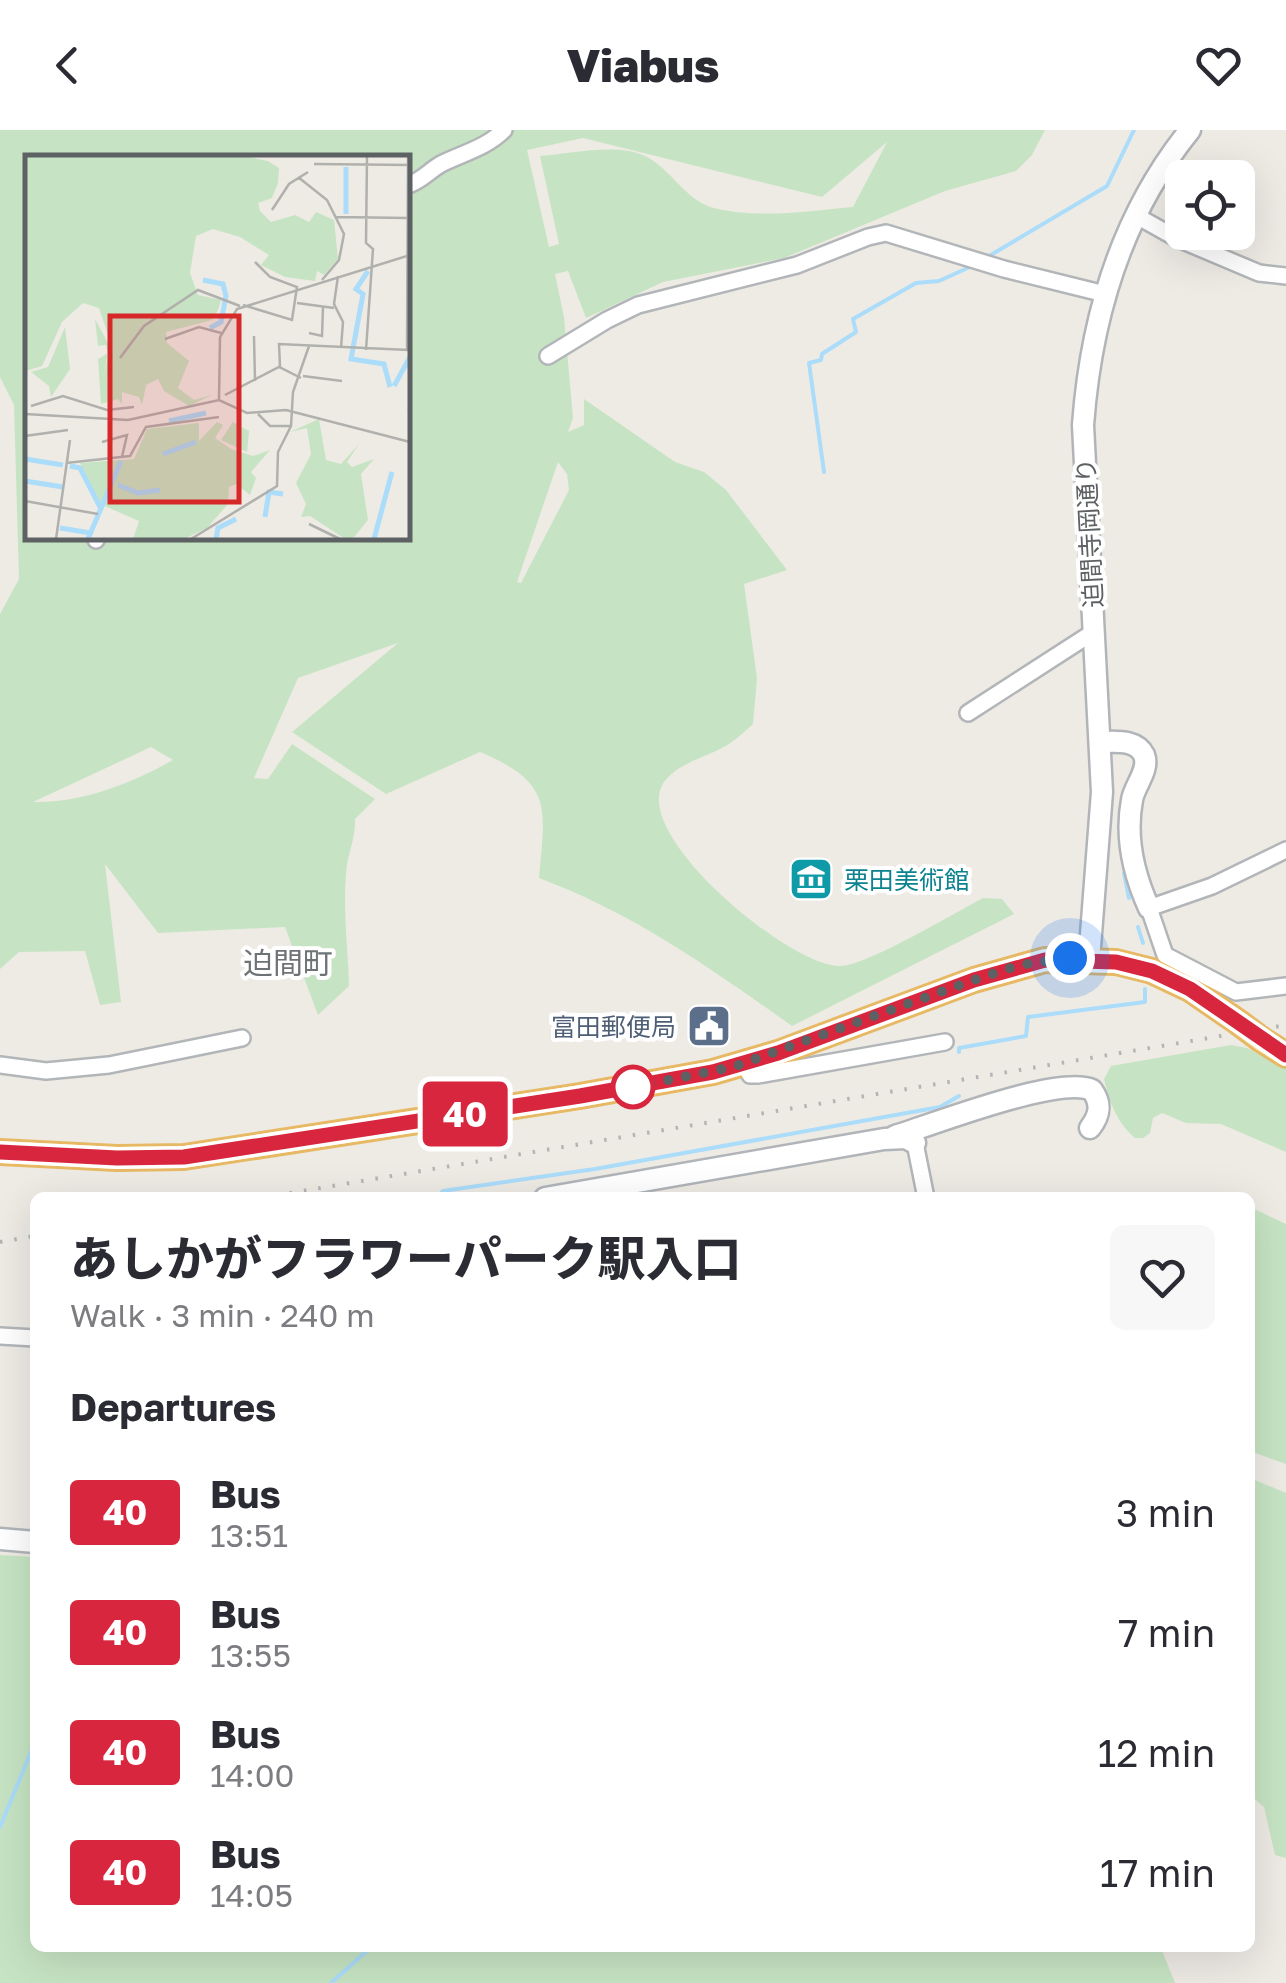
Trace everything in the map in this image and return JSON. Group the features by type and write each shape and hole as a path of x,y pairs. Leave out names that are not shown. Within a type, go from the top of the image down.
{"main road":[{"path":"0,1152 146,1159 202,1155 631,1087 744,1064 1020,965 1045,960 1089,960 1152,971 1190,989 1286,1055"}],"street":[{"path":"410,184 440,165 475,151 504,130"},
{"name":"迫間寺岡通り","path":"1089,960 1100,849 1101,742 1083,425 1093,340 1105,294 1136,214 1158,173 1190,130"},
{"path":"1136,214 1176,238 1259,273 1286,276"},
{"path":"548,356 638,306 798,265 868,237 886,234 1105,294"},
{"path":"968,714 1095,630"},
{"path":"1101,742 1126,742 1138,748 1144,757 1145,767 1131,804 1130,843 1135,872 1165,954 1236,992 1286,986"},
{"path":"1149,908 1212,886 1286,850"},
{"path":"0,1065 46,1071 92,1066 242,1038"},
{"path":"744,1064 750,1076 758,1076 945,1042"},
{"path":"884,1139 1023,1096 1079,1086 1092,1090 1099,1104 1090,1128"},
{"path":"579,1192 906,1138 915,1143 925,1192"},
{"path":"0,1336 30,1338"},
{"path":"0,1539 30,1542"}],"green space":[{"path":"0,130 1045,130 1032,155 1016,171 945,191 784,258 663,282 586,318 568,271 555,274 564,317 573,418 568,432 584,425 584,399 675,462 704,472 726,490 787,570 744,584 757,678 753,724 729,744 686,764 664,782 659,805 669,832 690,863 752,921 816,960 839,966 889,949 983,898 1002,899 1014,914 792,1026 640,925 539,878 543,833 540,800 533,787 504,763 480,752 386,794 292,732 398,643 298,678 254,778 268,779 292,744 375,799 355,819 347,867 349,986 318,1015 285,927 158,933 105,864 121,1002 100,1005 85,951 19,952 0,969 0,614 19,579 14,405 0,377","holes":["583,138 822,197 887,142 853,207 784,213 748,213 704,204 656,163 635,153 594,150 540,156 559,244 549,247 527,150","558,462 567,474 569,490 521,583 517,582","151,747 173,760 105,790 70,799 33,802"]},
{"path":"1231,1045 1247,1048 1286,1069 1286,1152 1221,1124 1186,1123 1162,1113 1153,1118 1150,1133 1143,1138 1135,1138 1123,1126 1104,1079 1111,1066"},
{"path":"1255,1209 1286,1224 1286,1464 1255,1453"},
{"path":"1255,1480 1286,1493 1286,1858 1275,1855 1264,1807 1255,1799"},
{"path":"0,1555 30,1557 30,1952 1163,1952 1175,1983 0,1983"}],"waterway":[{"path":"984,259 1107,186 1134,130"},
{"path":"824,472 809,363 821,360 822,354 856,332 853,319 916,283 939,281 972,266"},
{"path":"1124,873 1129,898"},
{"path":"1138,927 1143,943"},
{"path":"959,1052 959,1048 1026,1036 1028,1017 1145,1002 1145,989"},
{"path":"442,1192 595,1169 940,1107 959,1096"},
{"path":"0,1827 30,1754"},
{"path":"331,1983 366,1952"}],"railway":[{"path":"297,1192 1286,1025"},
{"path":"0,1242 30,1237"}],"bus line":[{"name":"40","path":"0,1152 166,1159 664,1082 778,1053 1020,965 1070,958 1116,962 1152,971 1190,989 1286,1055"}],"place":[{"name":"栗田美術館","path":"811,879"},
{"name":"富田郵便局","path":"709,1026"}],"district":[{"name":"迫間町","path":"288,963"}],"route":[{"path":"633,1087 733,1067 1020,965 1070,958"}]}
